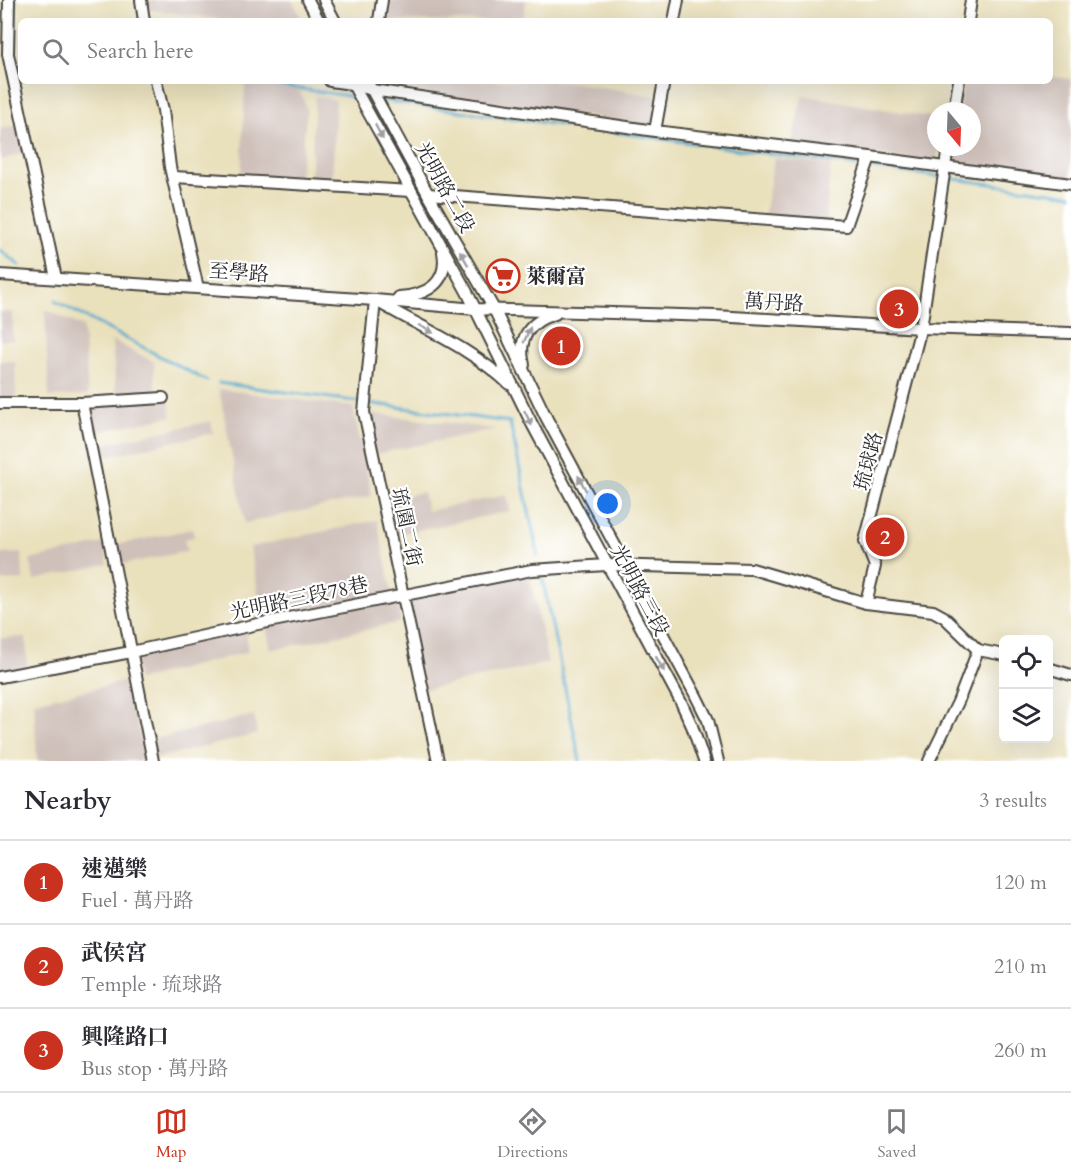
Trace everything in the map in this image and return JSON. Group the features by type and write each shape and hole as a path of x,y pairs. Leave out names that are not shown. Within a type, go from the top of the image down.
{"street":[{"path":"9,0 8,54 56,278"},
{"path":"141,0 144,18"},
{"path":"308,0 317,18"},
{"path":"324,0 333,18"},
{"path":"379,18 382,0"},
{"path":"675,18 678,0"},
{"path":"968,18 971,0"},
{"path":"157,84 163,111 170,167 198,288"},
{"path":"363,84 944,174 1071,184"},
{"name":"光明路二段","path":"363,84 411,191 475,309"},
{"name":"光明路二段","path":"363,84 494,309"},
{"path":"655,131 663,84"},
{"path":"955,102 958,84"},
{"name":"琉球路","path":"866,603 875,566 866,541 921,328 947,156"},
{"path":"428,194 846,226 868,163"},
{"path":"174,177 411,191"},
{"path":"375,300 426,292 437,282 442,271 445,260 443,249"},
{"name":"至學路","path":"0,275 375,300 475,309"},
{"path":"375,300 490,366 514,389"},
{"name":"琉園二街","path":"375,300 364,412 438,761"},
{"name":"萬丹路","path":"475,309 715,316 921,328 1071,333"},
{"name":"光明路三段","path":"475,309 606,565 682,704 693,726 704,761"},
{"name":"光明路三段","path":"494,309 528,379 708,720 718,761"},
{"path":"528,379 522,359 523,341 530,326 543,317 563,311"},
{"path":"0,404 82,403 163,398"},
{"path":"82,403 153,761"},
{"path":"606,565 752,569 866,603 933,611 944,617 978,650 999,654"},
{"name":"光明路三段78巷","path":"0,677 532,570 606,565"},
{"path":"929,761 958,702 978,650"},
{"path":"1053,670 1071,675"}],"shaded area":[{"path":"144,0 292,0 301,18 212,18 145,9"},
{"path":"387,0 526,0 523,18 384,18"},
{"path":"1053,76 1071,79 1071,182 951,164 952,156 981,156 981,102 960,102 964,84 1053,84"},
{"path":"245,84 298,88 307,107 299,184 241,179"},
{"path":"382,84 582,84 657,96 653,125 384,87"},
{"path":"315,95 336,100 332,185 310,184"},
{"path":"802,95 927,116 927,156 938,156 937,163 792,143"},
{"path":"19,125 25,153 0,160 0,129"},
{"path":"774,158 831,164 825,224 764,217"},
{"path":"45,309 83,327 88,395 49,397"},
{"path":"0,312 13,312 13,340 0,341"},
{"path":"112,340 154,362 155,392 116,394"},
{"path":"0,361 15,361 16,399 0,399"},
{"path":"219,389 353,407 372,496 245,523"},
{"path":"169,399 172,416 93,433 85,403"},
{"path":"367,413 496,429 375,454"},
{"path":"211,421 213,433 94,459 91,447"},
{"path":"423,492 427,511 507,495 510,511 394,535 387,500"},
{"path":"377,520 392,593 263,620 250,547"},
{"path":"192,529 194,537 184,539 187,551 115,566 111,546"},
{"path":"104,543 108,564 34,580 30,560"},
{"path":"22,553 23,580 0,581 0,554"},
{"path":"529,573 548,663 424,690 405,600"},
{"path":"396,598 401,622 271,650 266,626"},
{"path":"247,632 247,652 138,680 135,654"},
{"path":"26,637 27,666 0,671 0,638"},
{"path":"128,681 145,761 37,761 34,702"},
{"path":"254,715 257,734 154,759 151,740"}],"waterway":[{"path":"15,0 15,45"},
{"path":"268,84 356,97"},
{"path":"380,100 1071,195"},
{"path":"0,250 19,265"},
{"path":"55,301 207,381"},
{"path":"219,383 510,422 538,555"},
{"path":"542,577 580,761"}],"place":[{"name":"萊爾富","path":"503,276"},
{"name":"興隆路口","path":"899,309"},
{"name":"速邁樂","path":"561,346"},
{"name":"武侯宮","path":"885,537"}]}
